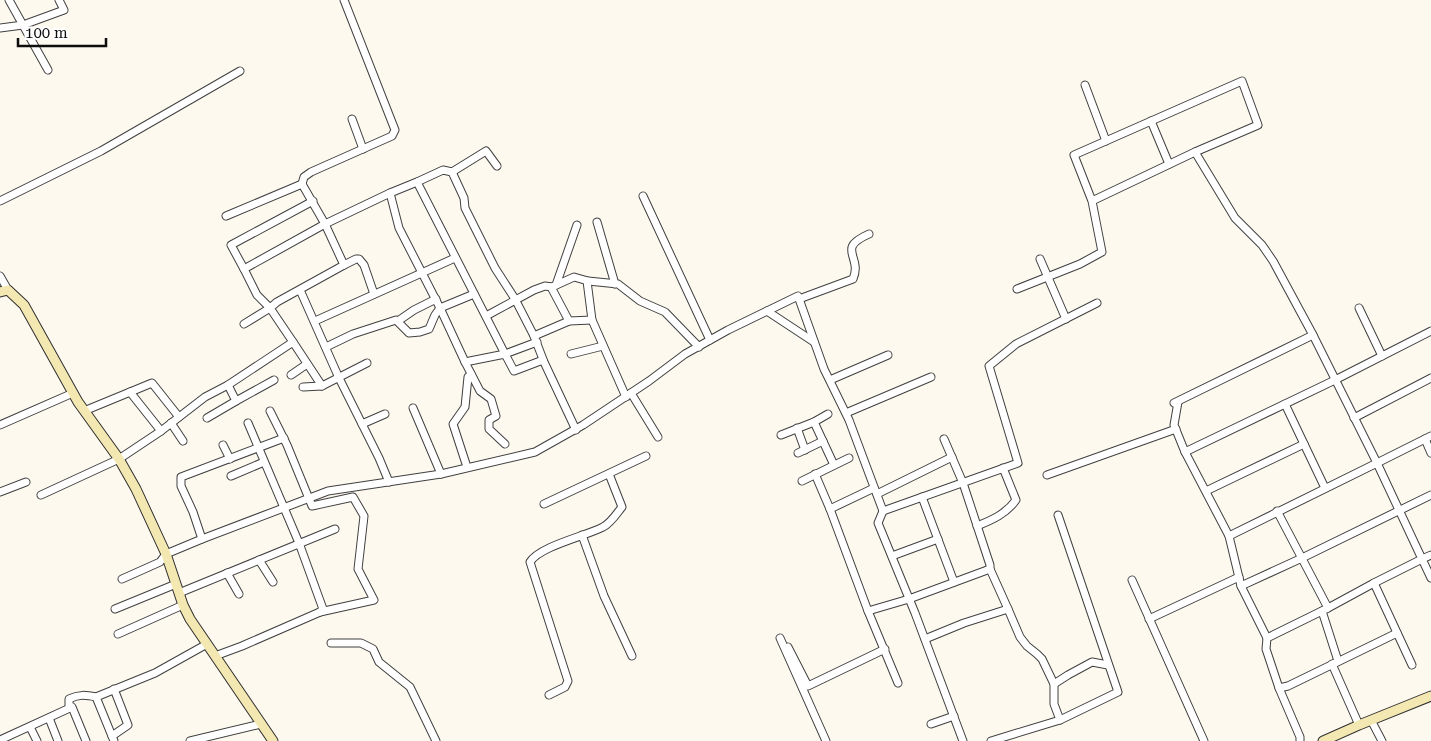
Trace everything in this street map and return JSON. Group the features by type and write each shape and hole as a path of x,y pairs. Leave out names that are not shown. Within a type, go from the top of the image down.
{"street":[{"path":"9,0 48,70"},
{"path":"0,28 23,25 64,10 58,0"},
{"path":"344,0 395,130 392,136 311,172 304,177 302,184 325,224 344,265"},
{"path":"0,201 101,151 240,71"},
{"path":"1018,289 1080,264 1102,252 1092,201 1074,156 1242,81 1258,125 1195,152 1092,201"},
{"path":"1085,86 1106,141"},
{"path":"352,119 363,149"},
{"path":"1151,121 1169,164"},
{"path":"244,269 325,224 443,170 452,172 486,151 497,166"},
{"path":"1195,152 1235,218 1262,245 1274,261 1336,380 1431,578"},
{"path":"452,172 464,198 465,208 495,268 515,299 576,430"},
{"path":"417,182 514,371 543,360"},
{"path":"226,216 302,184"},
{"path":"390,193 399,228 436,298 470,374 480,391 491,399 496,416 489,420 489,428 505,444"},
{"path":"643,196 710,340"},
{"path":"313,202 231,245 257,295 270,308 322,386"},
{"path":"597,222 615,284"},
{"path":"569,321 554,286 577,225"},
{"path":"799,299 853,279 856,272 851,250 853,243 858,238 869,234"},
{"path":"315,321 455,258"},
{"path":"244,324 277,302 356,259 359,259 364,265 374,294"},
{"path":"1040,259 1066,319"},
{"path":"0,276 4,291 24,305 84,411 119,459 136,489 166,554 183,605 207,644 273,741"},
{"path":"486,316 534,290 545,286 554,286 574,277 587,281 618,284 640,301 665,312 699,346"},
{"path":"587,281 592,320 603,346 628,395 658,437"},
{"path":"300,290 339,378 389,482"},
{"path":"326,347 353,334 396,320 409,333 429,330 440,308 474,294"},
{"path":"122,579 160,562 166,554 328,491 440,474 535,452 576,430 685,354 798,296 814,342 846,413 876,491 883,511 878,523 963,741"},
{"path":"398,322 414,310 436,298"},
{"path":"883,511 1018,463 989,366 1016,344 1097,303"},
{"path":"1359,308 1382,356"},
{"path":"767,311 814,342"},
{"path":"465,362 505,354 569,321 592,320"},
{"path":"1185,452 1336,380 1431,331"},
{"path":"1300,741 1266,649 1267,638 1241,586 1229,536 1185,452 1174,425 1175,403 1313,335"},
{"path":"41,495 119,459 161,432 205,397 228,386 292,342"},
{"path":"571,354 603,346"},
{"path":"830,380 888,355"},
{"path":"303,387 322,386 367,363"},
{"path":"291,375 307,364"},
{"path":"467,467 453,424 464,407 470,374"},
{"path":"846,413 931,377"},
{"path":"1354,418 1431,378"},
{"path":"207,418 274,380"},
{"path":"84,411 152,383 179,417"},
{"path":"228,386 236,401"},
{"path":"130,392 161,432"},
{"path":"0,425 73,393"},
{"path":"1284,404 1325,488"},
{"path":"413,408 440,474"},
{"path":"215,656 320,612 374,600 358,570 364,516 353,497 312,506 284,438 270,411"},
{"path":"362,424 385,414"},
{"path":"781,435 814,422 828,414"},
{"path":"814,422 834,465"},
{"path":"171,423 183,441"},
{"path":"248,423 299,543 322,604 323,609 320,612"},
{"path":"797,428 805,450"},
{"path":"1046,476 1176,429"},
{"path":"202,539 193,512 181,486 181,477 284,438"},
{"path":"1229,536 1428,438 1431,453"},
{"path":"944,439 963,483 990,569 1020,637 1042,659 1054,684 1054,704 1060,720"},
{"path":"798,453 823,441"},
{"path":"1206,491 1304,444"},
{"path":"224,445 230,459"},
{"path":"544,504 646,456"},
{"path":"830,509 952,457"},
{"path":"802,481 849,458"},
{"path":"231,476 264,462"},
{"path":"977,526 994,519 1010,509 1016,500 1003,468"},
{"path":"549,695 565,688 568,681 530,562 533,557 561,543 606,526 622,507 609,474"},
{"path":"815,474 898,683"},
{"path":"0,492 26,482"},
{"path":"1241,586 1431,495"},
{"path":"922,497 954,582"},
{"path":"1277,511 1302,558 1324,610 1335,663 1359,725"},
{"path":"991,741 1060,720 1118,692 1058,515"},
{"path":"115,609 227,573 335,529"},
{"path":"582,535 604,596 632,656"},
{"path":"892,556 938,539"},
{"path":"1267,638 1431,554"},
{"path":"259,560 273,582"},
{"path":"868,611 909,599 990,569"},
{"path":"227,573 238,594"},
{"path":"1150,619 1239,577"},
{"path":"1132,580 1204,741"},
{"path":"1374,583 1412,665"},
{"path":"118,634 183,605"},
{"path":"924,639 964,623 1008,609"},
{"path":"1279,688 1288,686 1398,633"},
{"path":"780,638 826,741"},
{"path":"331,643 362,643 372,649 379,662 410,687 436,741"},
{"path":"69,708 69,699 77,695 85,694 96,697 155,673 207,644"},
{"path":"788,647 808,686 885,649"},
{"path":"1054,684 1092,662 1108,666"},
{"path":"96,697 113,739 128,724 114,689"},
{"path":"1323,741 1431,696"},
{"path":"0,740 72,707 86,741"},
{"path":"931,724 954,716"},
{"path":"49,718 58,741"},
{"path":"1371,720 1382,741"},
{"path":"190,741 262,724"},
{"path":"30,727 37,741"}]}
